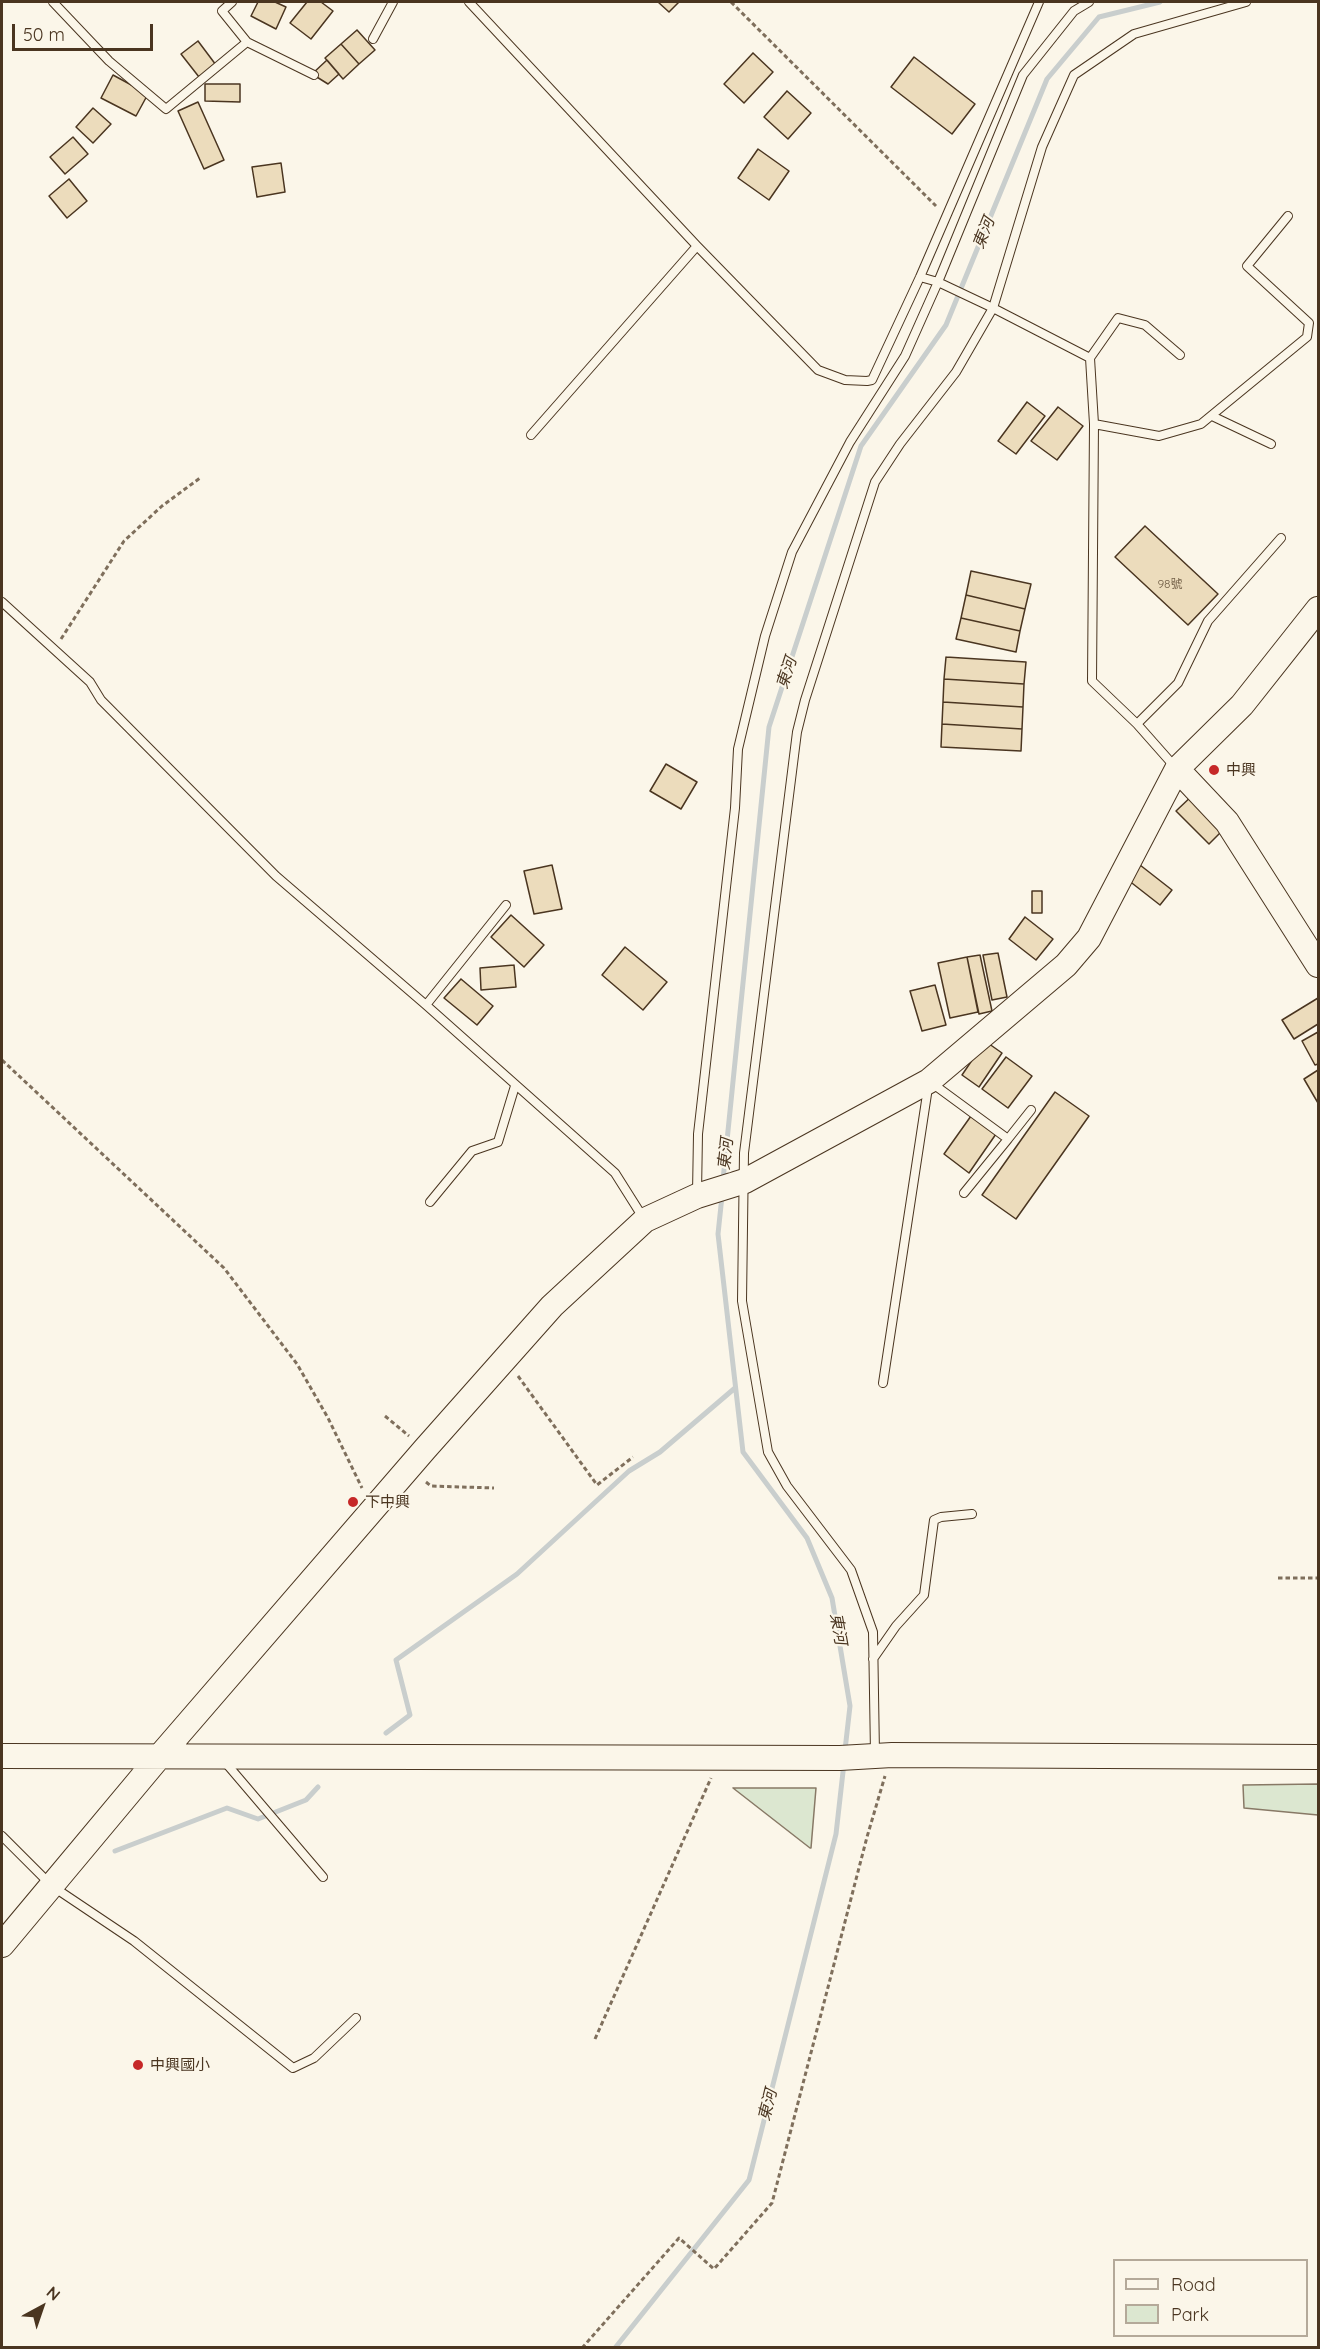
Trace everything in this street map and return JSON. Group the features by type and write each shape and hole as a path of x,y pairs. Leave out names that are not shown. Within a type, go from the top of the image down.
{"street":[{"path":"2,1945 159,1757 408,1468 552,1306 645,1220 697,1196 745,1181 929,1081 1066,965 1089,938 1177,769 1242,705 1318,609"},
{"path":"1177,769 1227,822 1318,965"},
{"path":"2,1756 1318,1757"}],"lane":[{"path":"53,2 109,61 166,109 247,42"},
{"path":"232,2 222,11 247,42 314,75"},
{"path":"373,39 393,2"},
{"path":"469,2 697,246 818,370 845,380 872,380 920,277 1039,2"},
{"path":"697,1196 698,1134 735,808 738,748 765,636 792,552 850,442 905,356 1023,75 1074,11 1089,2"},
{"path":"884,1755 872,1659 873,1632 850,1570 787,1486 768,1452 742,1301 744,1153 797,732 805,700 875,482 900,444 956,372 993,308 1042,147 1074,75 1134,34 1246,2"},
{"path":"1094,424 1159,436 1201,424 1307,337 1309,323 1247,266 1288,216"},
{"path":"531,435 697,246"},
{"path":"920,277 938,282 993,308 1090,358"},
{"path":"1177,769 1137,724 1092,681 1094,424 1090,358 1118,318 1145,325 1180,355"},
{"path":"1212,416 1270,444"},
{"path":"1137,724 1178,683 1208,621 1281,538"},
{"path":"2,602 90,682 101,700 276,876 426,1005 615,1173 645,1220"},
{"path":"426,1005 506,905"},
{"path":"883,1383 929,1081 1008,1139"},
{"path":"430,1202 472,1151 498,1142 516,1086"},
{"path":"964,1193 1031,1110"},
{"path":"872,1659 924,1595 934,1520 941,1517 972,1514"},
{"path":"220,1757 323,1876"},
{"path":"2,1836 52,1886 134,1941 293,2067 314,2058 356,2018"}],"path":[{"path":"731,2 946,216"},
{"path":"54,650 124,541 162,506 200,478"},
{"path":"2,1060 224,1268 297,1364 328,1418 372,1509"},
{"path":"505,1359 597,1485 633,1457"},
{"path":"385,1416 425,1449"},
{"path":"408,1468 431,1486 494,1488"},
{"path":"1278,1578 1318,1578"},
{"path":"582,2348 679,2238 714,2270 772,2203 867,1837 884,1755"},
{"path":"595,2039 720,1758"}],"green space":[{"path":"1318,1784 1318,1815 1244,1808 1243,1785"},
{"path":"733,1788 816,1788 811,1848 810,1848"}],"building":[{"path":"258,2 275,2 286,7 276,29 251,16"},
{"path":"307,2 321,2 333,11 311,39 290,23"},
{"path":"658,2 679,2 669,12"},
{"path":"357,30 375,50 359,64 341,44"},
{"path":"198,41 216,65 199,77 181,54"},
{"path":"341,44 359,64 343,79 325,58"},
{"path":"753,53 773,72 744,103 724,84"},
{"path":"914,57 975,104 952,134 891,87"},
{"path":"327,60 339,74 328,84 312,74"},
{"path":"113,75 148,94 136,116 101,98"},
{"path":"205,84 240,84 240,102 205,101"},
{"path":"787,91 811,113 788,139 764,117"},
{"path":"198,102 224,160 204,169 178,111"},
{"path":"93,108 111,124 93,143 76,127"},
{"path":"73,137 88,154 65,174 50,157"},
{"path":"758,149 789,171 769,200 738,178"},
{"path":"281,163 285,192 257,197 252,167"},
{"path":"69,179 87,201 67,218 49,196"},
{"path":"1027,402 1045,416 1016,454 998,441"},
{"path":"1058,407 1083,426 1057,460 1031,441"},
{"path":"1145,526 1218,594 1188,625 1115,557"},
{"path":"971,571 1031,584 1025,609 966,595"},
{"path":"966,595 1025,609 1020,631 961,618"},
{"path":"961,618 1020,631 1016,652 956,639"},
{"path":"946,657 1026,662 1024,684 944,679"},
{"path":"944,679 1024,684 1023,707 943,702"},
{"path":"943,702 1023,707 1022,729 942,724"},
{"path":"942,724 1022,729 1021,751 941,747"},
{"path":"666,764 697,782 681,809 650,791"},
{"path":"1196,792 1228,825 1209,844 1176,811"},
{"path":"552,865 562,909 534,914 524,871"},
{"path":"1140,865 1172,890 1160,905 1128,880"},
{"path":"1032,891 1042,891 1042,913 1032,913"},
{"path":"511,915 544,945 524,967 491,937"},
{"path":"1025,917 1053,939 1036,960 1009,939"},
{"path":"625,947 667,982 643,1010 602,975"},
{"path":"998,953 1007,997 992,1000 983,955"},
{"path":"980,955 992,1011 979,1014 967,957"},
{"path":"967,957 978,1012 950,1018 938,963"},
{"path":"514,965 516,987 481,990 480,968"},
{"path":"461,979 493,1006 477,1025 444,998"},
{"path":"935,985 946,1025 922,1031 910,991"},
{"path":"1318,998 1318,1024 1294,1039 1282,1020"},
{"path":"1318,1032 1318,1064 1315,1065 1302,1041"},
{"path":"985,1041 1002,1053 979,1087 962,1075"},
{"path":"1006,1057 1032,1076 1008,1108 982,1089"},
{"path":"1318,1070 1318,1103 1304,1079"},
{"path":"1055,1092 1089,1116 1016,1219 982,1195"},
{"path":"971,1116 996,1134 969,1173 944,1154"}],"waterway":[{"name":"東河","path":"723,1180 769,727 861,446 946,325 1047,79 1099,17 1160,2"},
{"name":"東河","path":"722,1196 718,1234 743,1452 807,1538 832,1598 850,1706 845,1750"},
{"path":"386,1733 410,1715 396,1660 517,1574 629,1471 660,1452 735,1388"},
{"name":"東河","path":"615,2348 749,2180 836,1834 844,1763"},
{"path":"115,1851 227,1808 258,1819 306,1800 318,1787"}],"place":[{"name":"中興","path":"1214,770"},
{"name":"下中興","path":"353,1502"},
{"name":"中興國小","path":"138,2065"}]}
